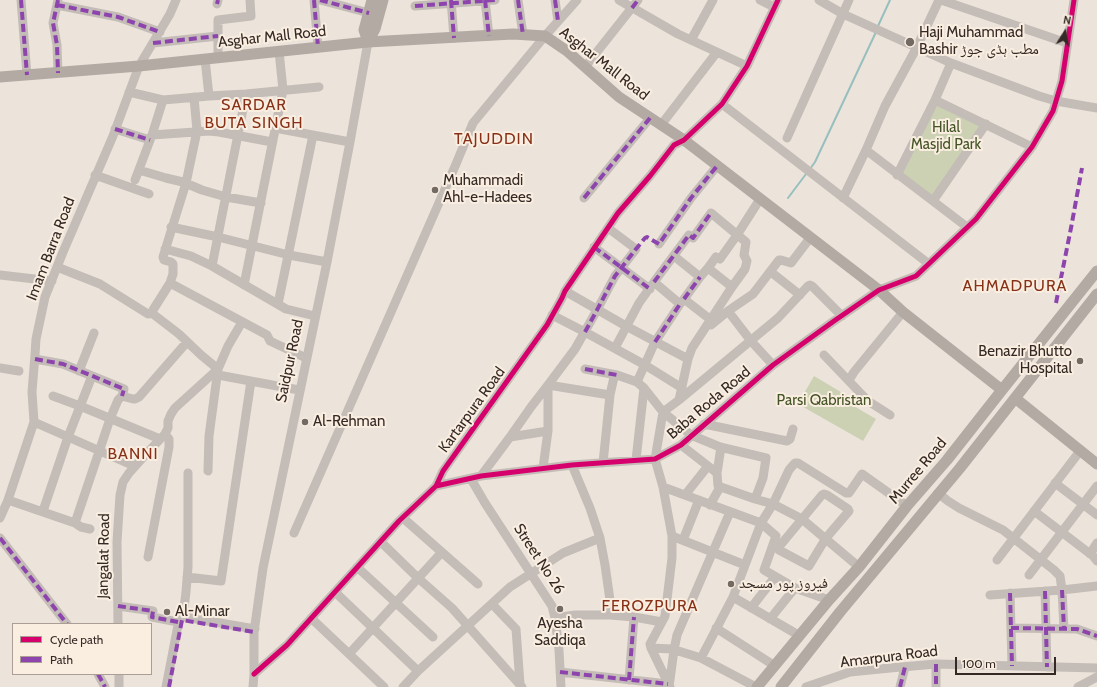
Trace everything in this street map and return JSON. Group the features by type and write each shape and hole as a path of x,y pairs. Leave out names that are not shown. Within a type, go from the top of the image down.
{"main road":[{"name":"Saidpur Road","path":"368,42 364,30 372,0"},
{"name":"Saidpur Road","path":"368,42 375,30 383,0"},
{"name":"Asghar Mall Road","path":"0,78 139,66 368,42 512,34 544,36 567,51 619,97 684,140 879,290 903,312 1002,390"},
{"name":"Murree Road","path":"757,687 947,460 1097,271"},
{"name":"Murree Road","path":"781,687 840,612 1015,398 1097,294"},
{"path":"1015,398 1097,464"}],"street":[{"path":"21,0 27,75"},
{"name":"Imam Barra Road","path":"1,514 8,500 34,422 32,392 36,337 45,297 115,129 139,66 160,32 176,0"},
{"path":"218,57 218,20 251,16 250,0"},
{"path":"314,0 318,47"},
{"path":"320,0 369,13"},
{"path":"485,0 489,36"},
{"path":"415,6 451,2 495,0"},
{"path":"518,0 523,35"},
{"path":"555,0 558,21"},
{"path":"294,533 473,123 544,36 577,0"},
{"path":"618,0 678,34 747,66"},
{"path":"586,67 638,0"},
{"path":"691,40 713,0"},
{"path":"760,0 776,4"},
{"path":"819,0 843,14 951,63 1039,96 1056,101 1097,108"},
{"path":"787,138 849,0"},
{"path":"843,198 885,106 917,47 940,0 1067,43"},
{"name":"Baba Roda Road","path":"436,486 481,476 543,468 636,460 655,460 681,445 773,365 842,316 879,290 916,276 976,219 1032,147 1052,111 1062,81 1074,0"},
{"path":"451,2 454,38"},
{"path":"58,73 57,45 53,23 57,3 118,17 160,32"},
{"name":"Kartarpura Road","path":"254,674 287,645 403,518 436,486 443,471 547,325 562,298 564,291 618,213 674,145 684,140 722,104 747,66 776,4"},
{"path":"153,43 218,36"},
{"name":"Saidpur Road","path":"253,687 255,629 263,568 327,262 368,42"},
{"path":"244,285 283,90 279,51"},
{"path":"661,125 717,52"},
{"path":"205,59 209,96"},
{"path":"897,175 935,100 951,63"},
{"path":"129,92 162,100 319,87"},
{"path":"212,266 239,136 246,94"},
{"path":"153,313 153,310 170,283 173,274 173,264 164,260 163,257 186,183 197,132 194,97"},
{"path":"135,180 151,138 162,100"},
{"path":"935,100 1032,147"},
{"path":"722,104 928,264"},
{"path":"584,198 650,118"},
{"path":"933,201 986,124"},
{"path":"276,128 350,142"},
{"path":"115,129 151,138 197,132 219,132 272,142"},
{"path":"278,304 312,135"},
{"path":"866,150 967,227"},
{"path":"659,244 691,198 717,166"},
{"path":"139,170 186,183 202,190 226,197 261,204"},
{"path":"96,175 149,194"},
{"path":"636,460 640,385 645,365 655,342 716,256 720,258 737,235 760,199"},
{"path":"615,348 626,326 652,285 689,235 693,238 711,213 746,242 744,255 747,261 745,269 692,348 688,359 679,400"},
{"path":"172,227 289,255 327,262"},
{"path":"481,476 531,406 575,349 614,276 636,249 608,228"},
{"path":"701,334 728,311 753,294 779,260 792,263 810,238"},
{"path":"594,247 621,268 711,320"},
{"path":"165,249 191,256 212,266 286,309 315,316"},
{"path":"674,256 700,277"},
{"path":"57,267 100,284 148,314 153,313"},
{"path":"708,268 732,287"},
{"path":"771,272 800,295"},
{"path":"0,276 52,281"},
{"path":"170,283 267,335 270,341 306,358"},
{"path":"669,686 650,644 665,616 672,558 672,536 663,487 655,460 663,412 778,318 808,286 812,286 842,316"},
{"path":"564,291 688,359"},
{"path":"728,311 773,365"},
{"path":"849,380 903,312"},
{"path":"153,313 187,342 218,372 251,382 300,390"},
{"path":"552,315 615,348 682,388"},
{"path":"208,471 209,436 218,372 228,346 242,322"},
{"path":"79,371 94,333"},
{"path":"122,396 135,399 139,397 187,342"},
{"path":"824,355 868,401 890,415"},
{"path":"35,359 63,364 124,389 110,419 76,523"},
{"path":"0,368 19,371"},
{"path":"585,369 618,375 640,385 663,412 691,435 721,447 766,458 763,478 755,499"},
{"path":"163,437 168,428 168,421 175,408 218,372"},
{"path":"603,463 610,394 614,378 618,375"},
{"path":"43,512 68,437 92,376"},
{"path":"187,576 222,581 251,382"},
{"path":"548,385 610,394"},
{"path":"543,468 548,431 548,385"},
{"path":"53,396 110,419 169,439 169,447 148,557"},
{"path":"34,422 134,466"},
{"path":"704,424 787,441 790,439 793,429"},
{"path":"510,437 548,431"},
{"name":"Jangalat Road","path":"118,623 117,542 118,514 123,482 134,466 163,437"},
{"path":"681,445 717,473"},
{"path":"721,447 717,473 718,486 772,504 802,519 859,567"},
{"path":"997,560 1080,451"},
{"path":"701,658 733,597 761,523 789,470 795,463 797,462 846,493 849,492 862,474 907,506"},
{"path":"572,465 590,508 600,538 608,583 610,616"},
{"path":"685,495 708,466"},
{"path":"166,687 181,619 187,576 189,537 188,473"},
{"name":"Street No 26","path":"471,478 485,503 552,606 555,618 562,687"},
{"path":"1056,483 1097,515"},
{"path":"1029,575 1097,486"},
{"path":"663,487 761,523 776,536 764,570 795,588 830,600"},
{"path":"710,505 720,487"},
{"path":"938,493 948,501 1003,530 1060,576 1064,629"},
{"path":"824,494 849,511 826,538 810,566 779,550 778,548 824,494"},
{"path":"8,500 76,523 80,527 90,529"},
{"path":"682,540 699,500"},
{"path":"1034,511 1097,561"},
{"path":"669,686 677,635 730,512"},
{"path":"403,518 478,584"},
{"path":"672,536 745,565"},
{"path":"0,538 66,623"},
{"path":"403,687 418,671 510,588 563,553 600,538"},
{"path":"381,542 452,608 521,686"},
{"path":"1090,554 1097,543"},
{"path":"349,654 442,552"},
{"path":"357,568 433,637"},
{"path":"752,608 775,577"},
{"path":"990,595 1097,586"},
{"path":"770,619 795,588"},
{"path":"1045,591 1047,667"},
{"path":"335,592 418,671"},
{"path":"1010,593 1012,666"},
{"path":"733,597 800,636"},
{"path":"492,604 516,629 521,686"},
{"path":"118,606 153,611 152,617 181,619 255,629"},
{"path":"555,618 575,615 610,616 634,617 662,622"},
{"path":"629,680 634,617"},
{"path":"311,618 384,687"},
{"path":"716,628 775,666"},
{"path":"1011,628 1077,629 1097,636"},
{"path":"651,648 674,650 701,658 757,687"},
{"path":"936,664 936,687"},
{"name":"Amarpura Road","path":"806,687 850,672 936,664 1097,668"},
{"path":"900,687 905,667"},
{"path":"560,672 669,686"},
{"path":"99,675 105,687"},
{"path":"119,675 119,687"},
{"path":"1078,687 1097,677"}],"green space":[{"name":"Hilal Masjid Park","path":"935,100 986,124 933,201 897,175"},
{"name":"Parsi Qabristan","path":"814,376 846,395 847,402 876,419 863,441 798,404"}],"waterway":[{"path":"878,26 890,0"},
{"path":"810,169 815,162 876,32"},
{"path":"788,198 806,174"}],"marked path":[{"path":"21,0 27,75"},
{"path":"58,0 53,23 57,45 58,73"},
{"path":"217,4 218,0"},
{"path":"314,0 318,47"},
{"path":"320,0 369,13"},
{"path":"451,0 454,38"},
{"path":"485,0 489,36"},
{"path":"415,6 495,0"},
{"path":"518,0 523,35"},
{"path":"555,0 558,21"},
{"path":"632,8 638,0"},
{"path":"57,5 118,17 160,32"},
{"path":"153,43 218,36"},
{"path":"584,198 650,118"},
{"path":"115,129 150,140"},
{"path":"585,332 615,276 636,249 647,237 659,244 691,198 717,166"},
{"path":"1056,303 1082,168"},
{"path":"654,282 689,235 693,238 711,213"},
{"path":"594,247 650,289"},
{"path":"684,299 700,277"},
{"path":"655,342 680,304"},
{"path":"35,359 63,364 124,389 122,396"},
{"path":"585,369 617,375"},
{"path":"0,538 66,623"},
{"path":"1062,590 1064,629"},
{"path":"1045,591 1047,667"},
{"path":"1010,593 1012,666"},
{"path":"118,606 153,611 152,617 178,622"},
{"path":"629,680 634,617"},
{"path":"169,687 182,620 254,632"},
{"path":"1011,628 1077,629 1097,636"},
{"path":"936,664 936,687"},
{"path":"900,687 905,667"},
{"path":"560,672 668,684"},
{"path":"99,675 105,687"}],"cycle path":[{"path":"254,674 287,645 399,521 436,486 443,471 547,325 565,291 618,213 674,145 684,140 722,104 747,66 778,0"},
{"path":"436,486 481,476 572,465 655,459 681,445 773,365 834,321 879,290 916,276 976,219 1032,147 1053,111 1062,81 1074,0"}],"place":[{"name":"Haji Muhammad Bashir مطب ہڈی جوڑ","path":"910,42"},
{"name":"Muhammadi Ahl-e-Hadees","path":"435,190"},
{"name":"Benazir Bhutto Hospital","path":"1080,361"},
{"name":"Al-Rehman","path":"305,422"},
{"name":"فیروز پور مسجد","path":"731,584"},
{"name":"Ayesha Saddiqa","path":"560,609"},
{"name":"Al-Minar","path":"167,612"}],"district":[{"name":"SARDAR BUTA SINGH","path":"254,114"},
{"name":"TAJUDDIN","path":"494,139"},
{"name":"AHMADPURA","path":"1015,286"},
{"name":"BANNI","path":"133,454"},
{"name":"FEROZPURA","path":"650,606"}]}
